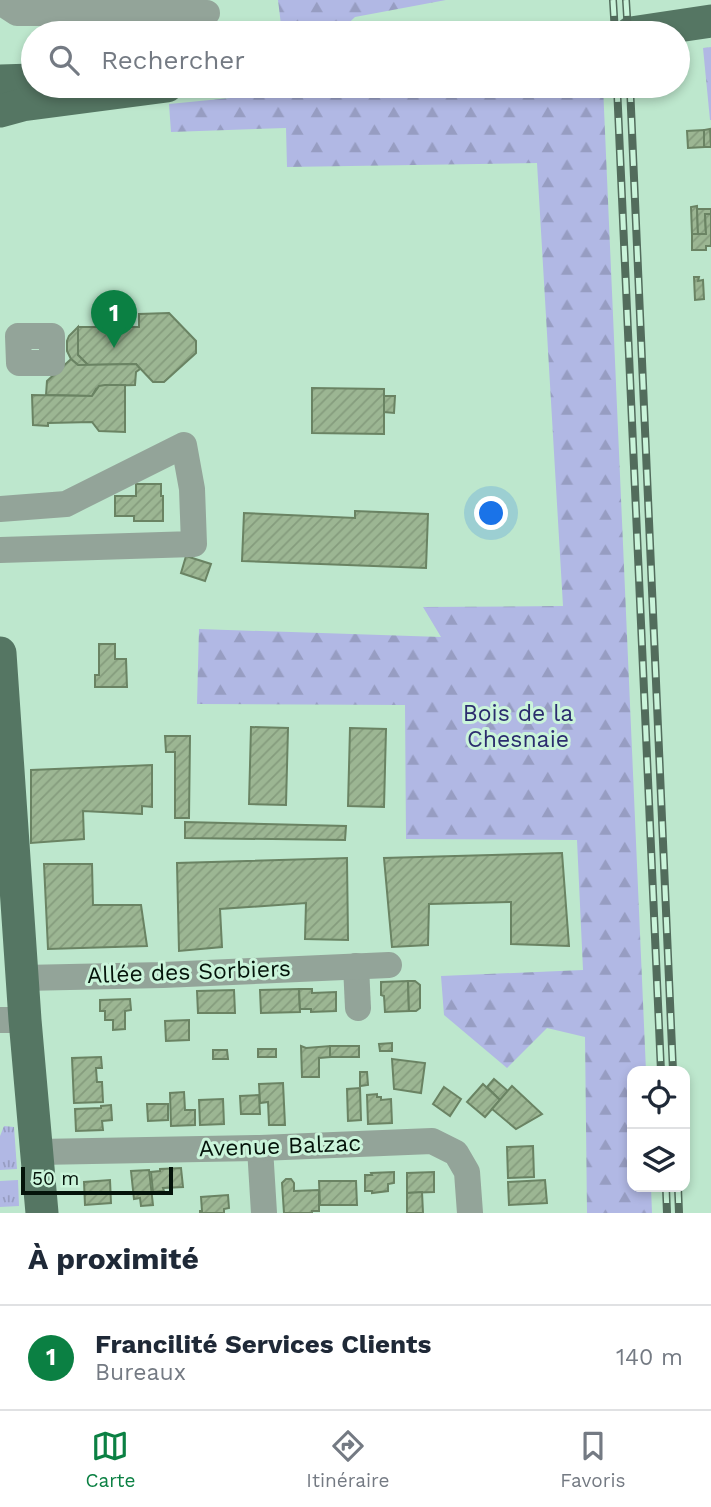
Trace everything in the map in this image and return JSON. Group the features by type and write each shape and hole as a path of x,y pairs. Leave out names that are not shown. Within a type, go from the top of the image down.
{"main road":[{"path":"690,24 711,21"},
{"path":"0,81 21,80"},
{"path":"0,111 22,105 75,98"},
{"path":"0,653 2,716 23,978 12,1020 38,1152 43,1213"}],"street":[{"path":"4,0 6,6 17,13 124,6 207,13"},
{"path":"0,509 66,504 184,445 192,489 194,544 0,550"},
{"name":"Allée des Sorbiers","path":"23,978 389,965"},
{"path":"356,966 358,1008"},
{"name":"Avenue Balzac","path":"38,1152 260,1148 432,1141 456,1153 467,1172 470,1213"},
{"path":"260,1148 264,1213"}],"green space":[{"path":"278,0 446,0 355,17 351,21 281,21"},
{"path":"711,47 711,120 710,120 703,48"},
{"name":"Bois de la Chesnaie","path":"231,98 604,98 646,1066 627,1066 627,1192 651,1192 652,1213 587,1213 585,1037 547,1028 507,1068 444,1015 441,976 583,970 577,840 406,839 405,705 197,704 199,629 441,637 423,607 563,606 537,163 287,167 286,128 171,132 169,104"},
{"path":"4,1126 14,1127 17,1169 0,1170 0,1136"},
{"path":"18,1180 19,1206 0,1207 0,1181"}],"building":[{"path":"710,129 711,147 704,147 704,130"},
{"path":"704,130 704,147 688,148 687,131"},
{"path":"697,206 698,234 692,234 691,207"},
{"path":"697,209 711,209 711,214 705,214 706,234 698,234"},
{"path":"705,214 711,214 711,246 706,246 706,250 692,250 692,234 706,234"},
{"path":"694,277 699,277 698,281 703,280 704,299 695,300"},
{"path":"169,313 196,341 196,353 164,382 153,382 136,364 88,365 78,355 78,327 139,327 139,314"},
{"path":"78,327 78,355 88,365 78,365 67,351 69,336"},
{"path":"71,359 78,365 136,364 140,369 136,372 135,385 101,386 92,396 46,395 47,381"},
{"path":"125,385 125,432 99,431 92,422 33,425 32,395 92,396 99,386"},
{"path":"312,388 384,389 384,434 312,433"},
{"path":"384,396 395,396 394,413 384,412"},
{"path":"136,484 161,484 163,521 134,521 134,516 115,516 115,496 136,496"},
{"path":"355,511 428,514 426,568 242,561 244,513 355,518"},
{"path":"186,556 211,564 205,581 181,573"},
{"path":"99,644 115,644 115,659 126,659 127,687 95,687 95,675 99,675"},
{"path":"251,727 288,728 286,805 249,804"},
{"path":"350,728 386,729 384,807 348,806"},
{"path":"165,736 190,736 189,818 175,818 175,752 166,752"},
{"path":"152,765 152,807 142,806 142,814 83,811 84,839 31,843 31,770"},
{"path":"185,822 346,826 345,840 185,838"},
{"path":"562,853 569,946 511,944 511,902 429,904 428,945 392,947 384,858"},
{"path":"347,858 348,940 305,939 306,903 220,909 222,947 179,951 177,863"},
{"path":"44,864 92,864 93,905 141,905 147,946 48,949"},
{"path":"408,981 409,1011 385,1012 381,982"},
{"path":"408,981 415,981 420,985 420,1008 416,1011 409,1011"},
{"path":"299,989 300,1012 261,1013 260,990"},
{"path":"299,989 312,989 312,993 336,992 336,1011 311,1012 311,1009 300,1009"},
{"path":"234,990 235,1013 198,1013 197,991"},
{"path":"130,999 131,1010 125,1011 125,1029 113,1030 113,1020 105,1020 105,1011 100,1011 100,1000"},
{"path":"189,1020 189,1040 166,1041 165,1021"},
{"path":"392,1043 392,1051 380,1051 379,1044"},
{"path":"301,1046 330,1046 330,1057 319,1058 319,1077 302,1077"},
{"path":"330,1046 359,1046 359,1057 330,1057"},
{"path":"258,1049 276,1049 276,1057 258,1057"},
{"path":"213,1050 227,1050 228,1059 213,1059"},
{"path":"101,1057 102,1068 96,1068 97,1082 102,1082 103,1102 74,1103 72,1058"},
{"path":"392,1059 425,1063 421,1093 394,1089"},
{"path":"360,1072 367,1072 368,1085 360,1086"},
{"path":"494,1079 508,1091 500,1100 487,1087"},
{"path":"283,1083 285,1125 269,1125 268,1102 260,1103 259,1084"},
{"path":"483,1084 500,1100 485,1117 467,1102"},
{"path":"512,1086 542,1114 516,1129 492,1109"},
{"path":"444,1087 461,1099 450,1116 433,1104"},
{"path":"360,1088 361,1120 348,1121 347,1089"},
{"path":"184,1092 185,1110 195,1110 195,1125 171,1126 170,1093"},
{"path":"377,1094 381,1100 391,1099 392,1123 368,1124 367,1095"},
{"path":"259,1095 260,1114 241,1114 240,1096"},
{"path":"223,1099 224,1124 200,1125 199,1100"},
{"path":"147,1104 168,1104 168,1120 148,1121"},
{"path":"111,1105 112,1120 102,1121 103,1130 76,1131 75,1109"},
{"path":"533,1146 534,1177 508,1178 507,1147"},
{"path":"181,1168 183,1187 163,1188 164,1191 153,1192 151,1172"},
{"path":"149,1170 153,1205 141,1206 140,1198 134,1199 131,1171"},
{"path":"394,1172 394,1183 388,1184 388,1191 365,1191 365,1175"},
{"path":"434,1172 434,1192 407,1193 407,1173"},
{"path":"291,1179 294,1183 294,1191 319,1190 319,1211 284,1213 282,1183"},
{"path":"110,1180 111,1203 85,1205 84,1182"},
{"path":"545,1180 547,1203 509,1205 508,1182"},
{"path":"319,1181 356,1181 357,1205 320,1205"},
{"path":"422,1192 423,1213 407,1213 407,1193"},
{"path":"228,1195 229,1208 224,1209 224,1213 200,1213 201,1197"}],"railway":[{"path":"613,0 614,21"},
{"path":"626,0 627,21"},
{"path":"618,98 661,1066"},
{"path":"631,98 673,1066"},
{"path":"666,1192 667,1213"},
{"path":"678,1192 679,1213"}],"place":[{"name":"Francilité Services Clients","path":"114,348"}]}
